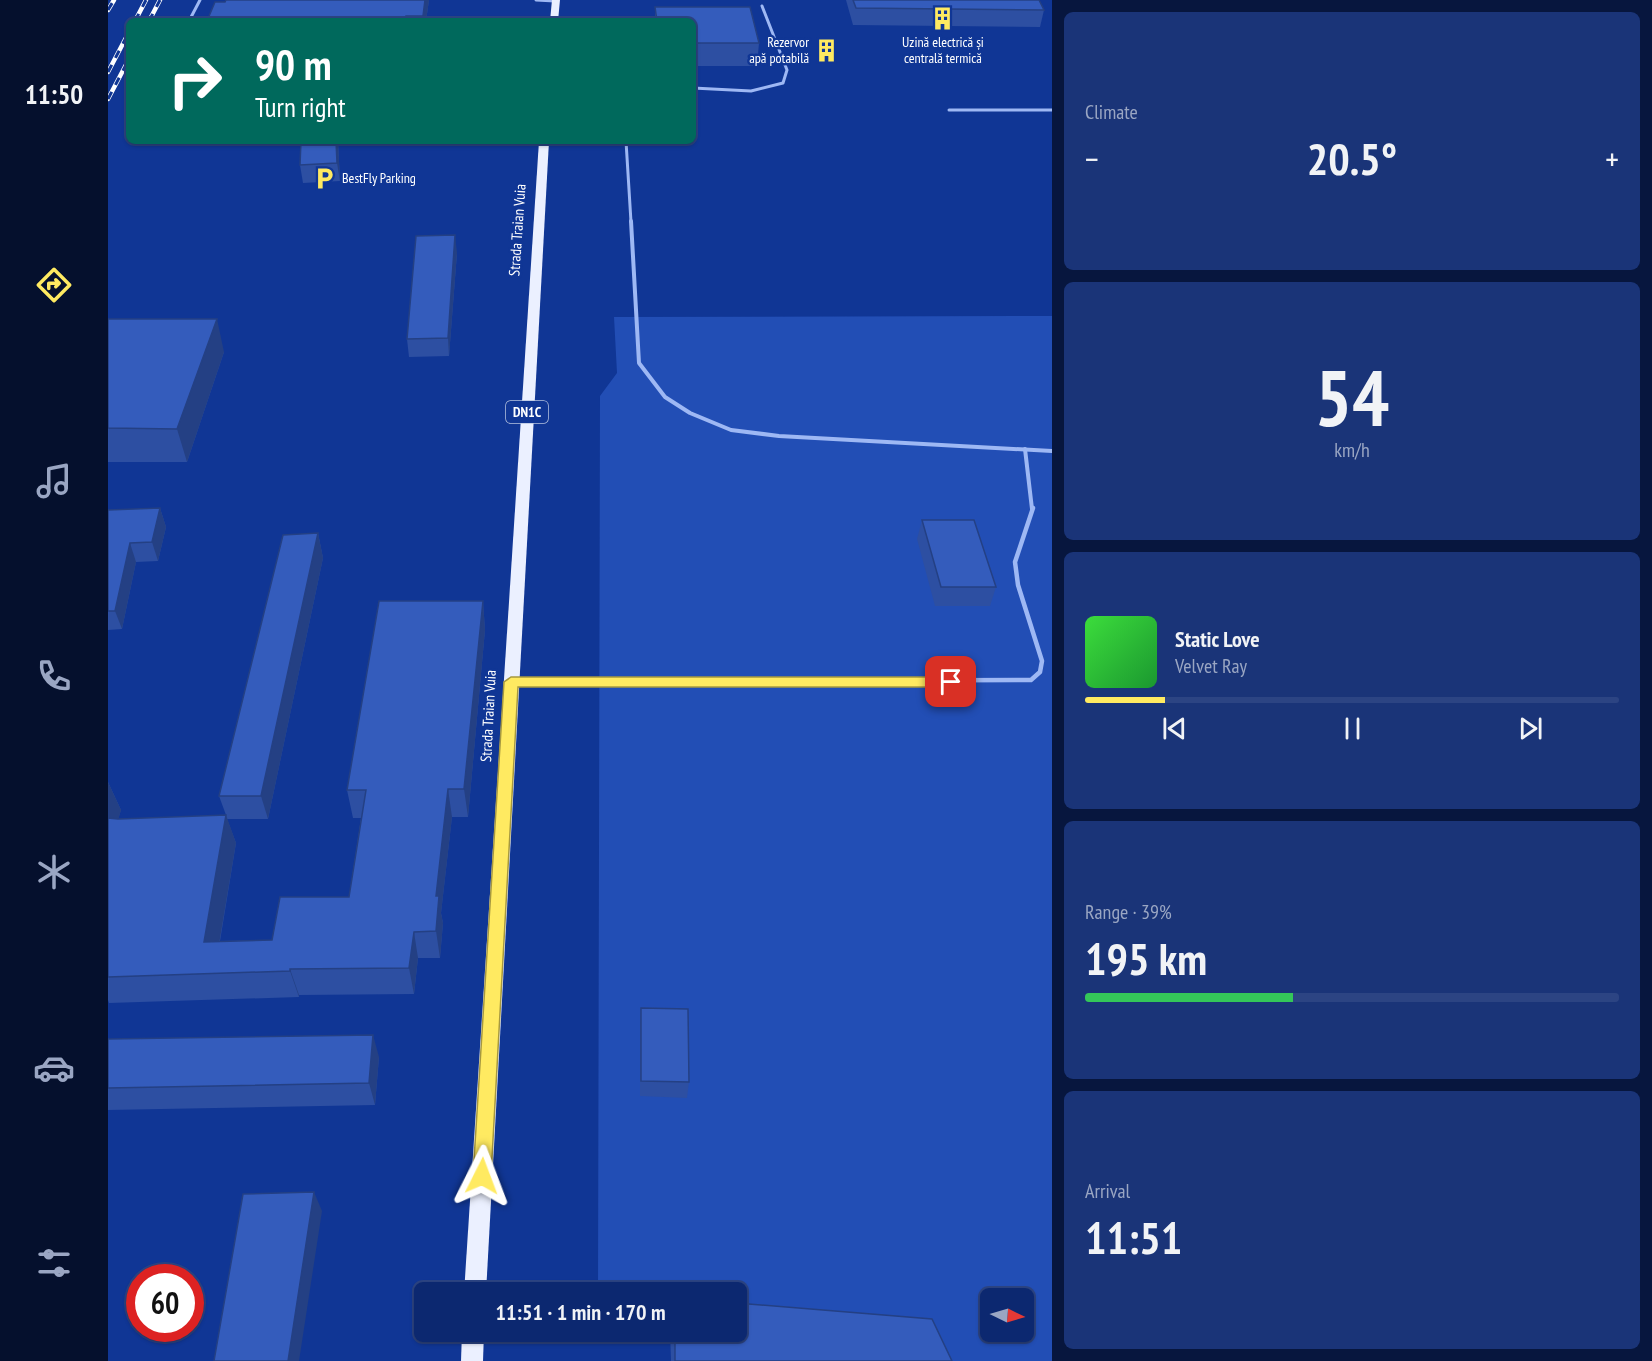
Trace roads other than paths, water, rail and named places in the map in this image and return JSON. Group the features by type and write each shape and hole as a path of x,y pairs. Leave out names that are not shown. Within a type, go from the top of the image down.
{"main road":[{"path":"554,18 555,0"},
{"name":"Strada Traian Vuia","path":"476,1282 544,144"},
{"path":"472,1361 473,1342"}],"lane":[{"path":"191,18 200,0"},
{"path":"536,0 555,0"},
{"path":"696,88 758,90 774,88 783,83 787,70 762,6"},
{"path":"949,110 1052,110"},
{"path":"626,144 639,363 665,397 690,413 731,430 778,436 1052,451"},
{"path":"511,682 1031,680 1039,676 1042,661 1018,585 1015,562 1033,507 1025,449"}],"railway":[{"path":"108,10 114,0"},
{"path":"137,18 146,0"},
{"path":"151,18 160,0"},
{"path":"108,72 126,38"},
{"path":"108,99 126,65"}],"place":[{"name":"Uzină electrică și centrală termică","path":"943,18"},
{"name":"Rezervor apă potabilă","path":"827,50"},
{"name":"BestFly Parking","path":"324,178"}]}
